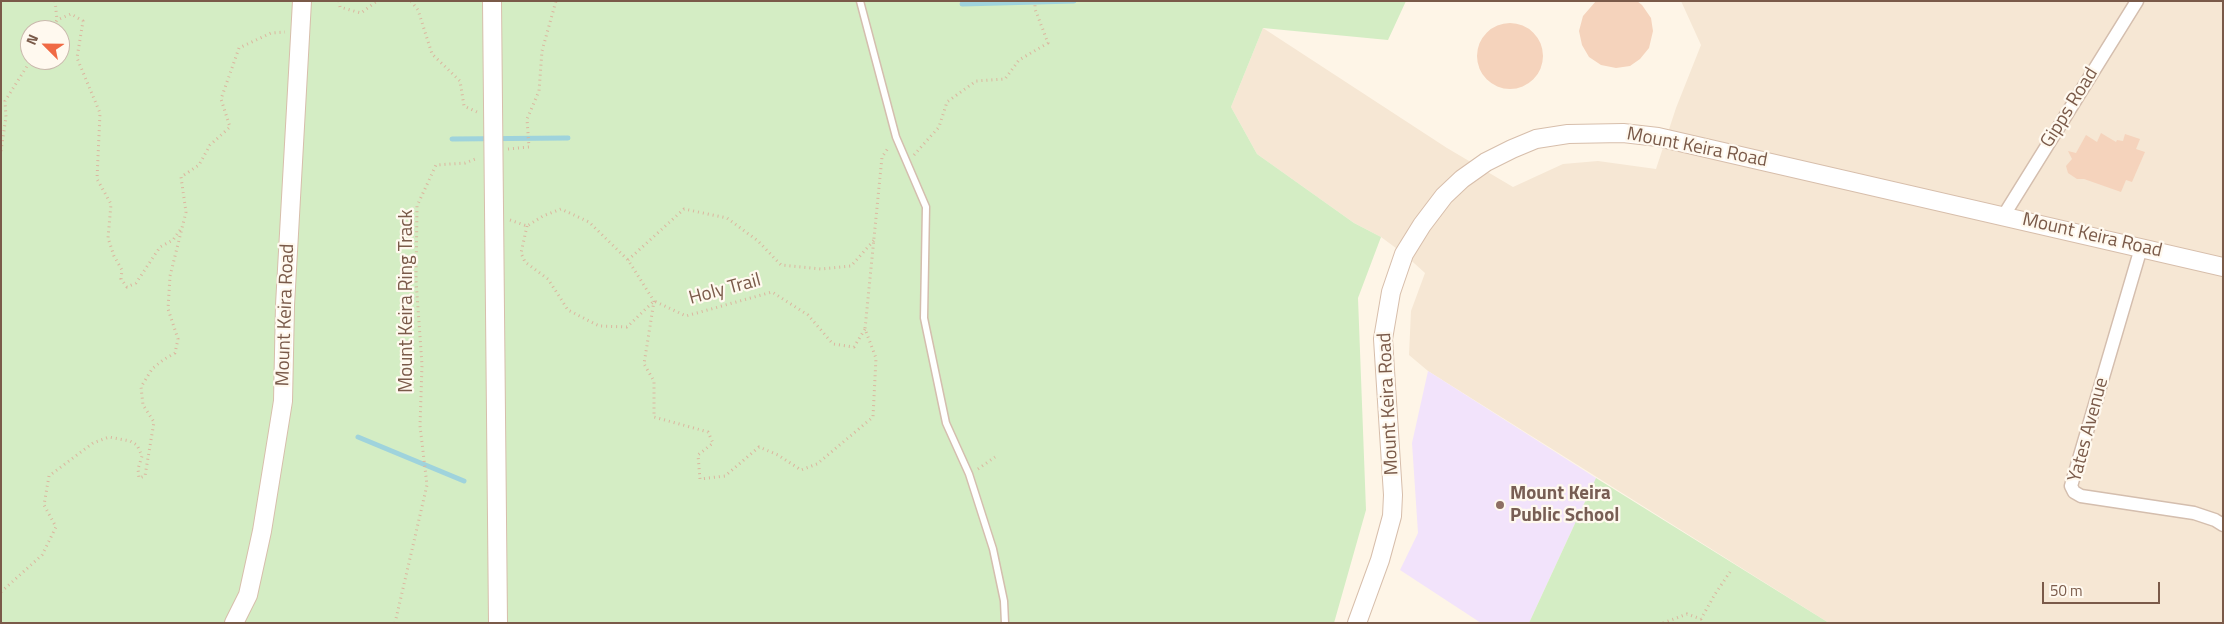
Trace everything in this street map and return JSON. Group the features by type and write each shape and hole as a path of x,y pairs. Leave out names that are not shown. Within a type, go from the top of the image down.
{"main road":[{"name":"Mount Keira Road","path":"234,623 248,595 262,531 283,401 285,305 302,1"},
{"path":"492,1 498,623"},
{"name":"Mount Keira Road","path":"1357,623 1380,560 1392,516 1393,495 1383,339 1391,292 1404,254 1422,225 1444,196 1462,179 1486,162 1536,140 1578,134 1623,133 1713,148 2223,267"}],"street":[{"name":"Gipps Road","path":"2004,215 2137,1"},
{"name":"Yates Avenue","path":"2141,248 2071,486 2074,492 2081,496 2200,514 2223,525"}],"lane":[{"path":"860,1 896,137 926,207 924,318 946,423 968,474 993,549 1004,600 1005,623"}],"path":[{"path":"55,1 58,20 71,14 83,22 77,58 100,113 97,179 111,204 108,238 114,256 122,270 121,279 127,287 136,283 160,247 173,240 180,230"},
{"path":"339,1 340,7 361,13 377,1"},
{"path":"411,1 418,10 432,54 460,81 464,106 493,137"},
{"name":"Mount Keira Ring Track","path":"395,623 427,485 420,426 422,365 416,280 417,206 436,165 465,163 493,137 529,147 527,119 540,91 542,51 556,1"},
{"path":"907,163 939,127 947,102 976,81 1005,79 1019,60 1048,43 1035,9 1035,1"},
{"path":"1,592 42,555 56,528 44,505 49,476 93,443 109,437 130,441 137,446 142,456 138,469 139,478 145,476 154,422 143,405 141,387 152,369 175,353 178,339 168,308 170,276 186,212 181,177 199,165 210,145 230,127 221,99 238,48 271,33 300,31"},
{"path":"1,150 6,117 5,101 25,70"},
{"path":"654,301 627,327 599,326 568,310 548,279 525,262 522,253 527,226 543,216 560,209 589,222 628,260 654,301 644,364 654,381 654,417 708,432 713,443 698,456 700,478 725,476 759,447 778,455 801,470 817,464 873,417 876,358 865,329 882,157 896,137"},
{"path":"628,260 684,209 727,218 758,241 781,265 821,269 851,266 875,239"},
{"path":"493,213 527,226"},
{"name":"Holy Trail","path":"654,301 686,316 772,292 808,315 833,344 854,347 865,329"},
{"path":"968,474 995,457"},
{"path":"1663,623 1687,614 1701,619 1714,594 1730,572"}],"shaded area":[{"path":"1681,1 2223,1 2223,623 1829,623 1428,371 1409,355 1411,311 1425,273 1381,237 1354,223 1257,154 1231,107 1263,28 1447,148 1513,187 1563,164 1598,161 1656,169 1676,108 1701,45"},
{"name":"Mount Keira Public School","path":"1428,371 1596,478 1529,623 1481,623 1400,570 1418,533 1412,443"}],"green space":[{"path":"1,1 1406,1 1388,40 1263,28 1231,107 1257,154 1354,223 1381,237 1358,298 1366,510 1334,623 1,623"},
{"path":"1596,478 1829,623 1529,623"}],"building":[{"path":"1596,1 1637,1 1651,18 1653,31 1649,48 1640,59 1630,66 1616,68 1601,65 1589,57 1582,45 1579,31 1583,16"},
{"path":"1510,23 1523,25 1538,38 1541,43 1543,56 1541,69 1528,84 1523,87 1510,89 1497,87 1482,74 1479,69 1477,56 1479,43 1492,28 1497,25"},
{"path":"2101,133 2116,142 2117,140 2123,141 2125,134 2140,139 2136,149 2145,152 2132,182 2126,180 2121,192 2084,179 2077,179 2068,173 2066,166 2072,159 2068,151 2076,153 2086,135 2097,142"}],"waterway":[{"path":"962,4 1074,1"},
{"path":"452,139 568,138"},
{"path":"358,437 464,481"}],"place":[{"name":"Mount Keira Public School","path":"1500,505"}]}
